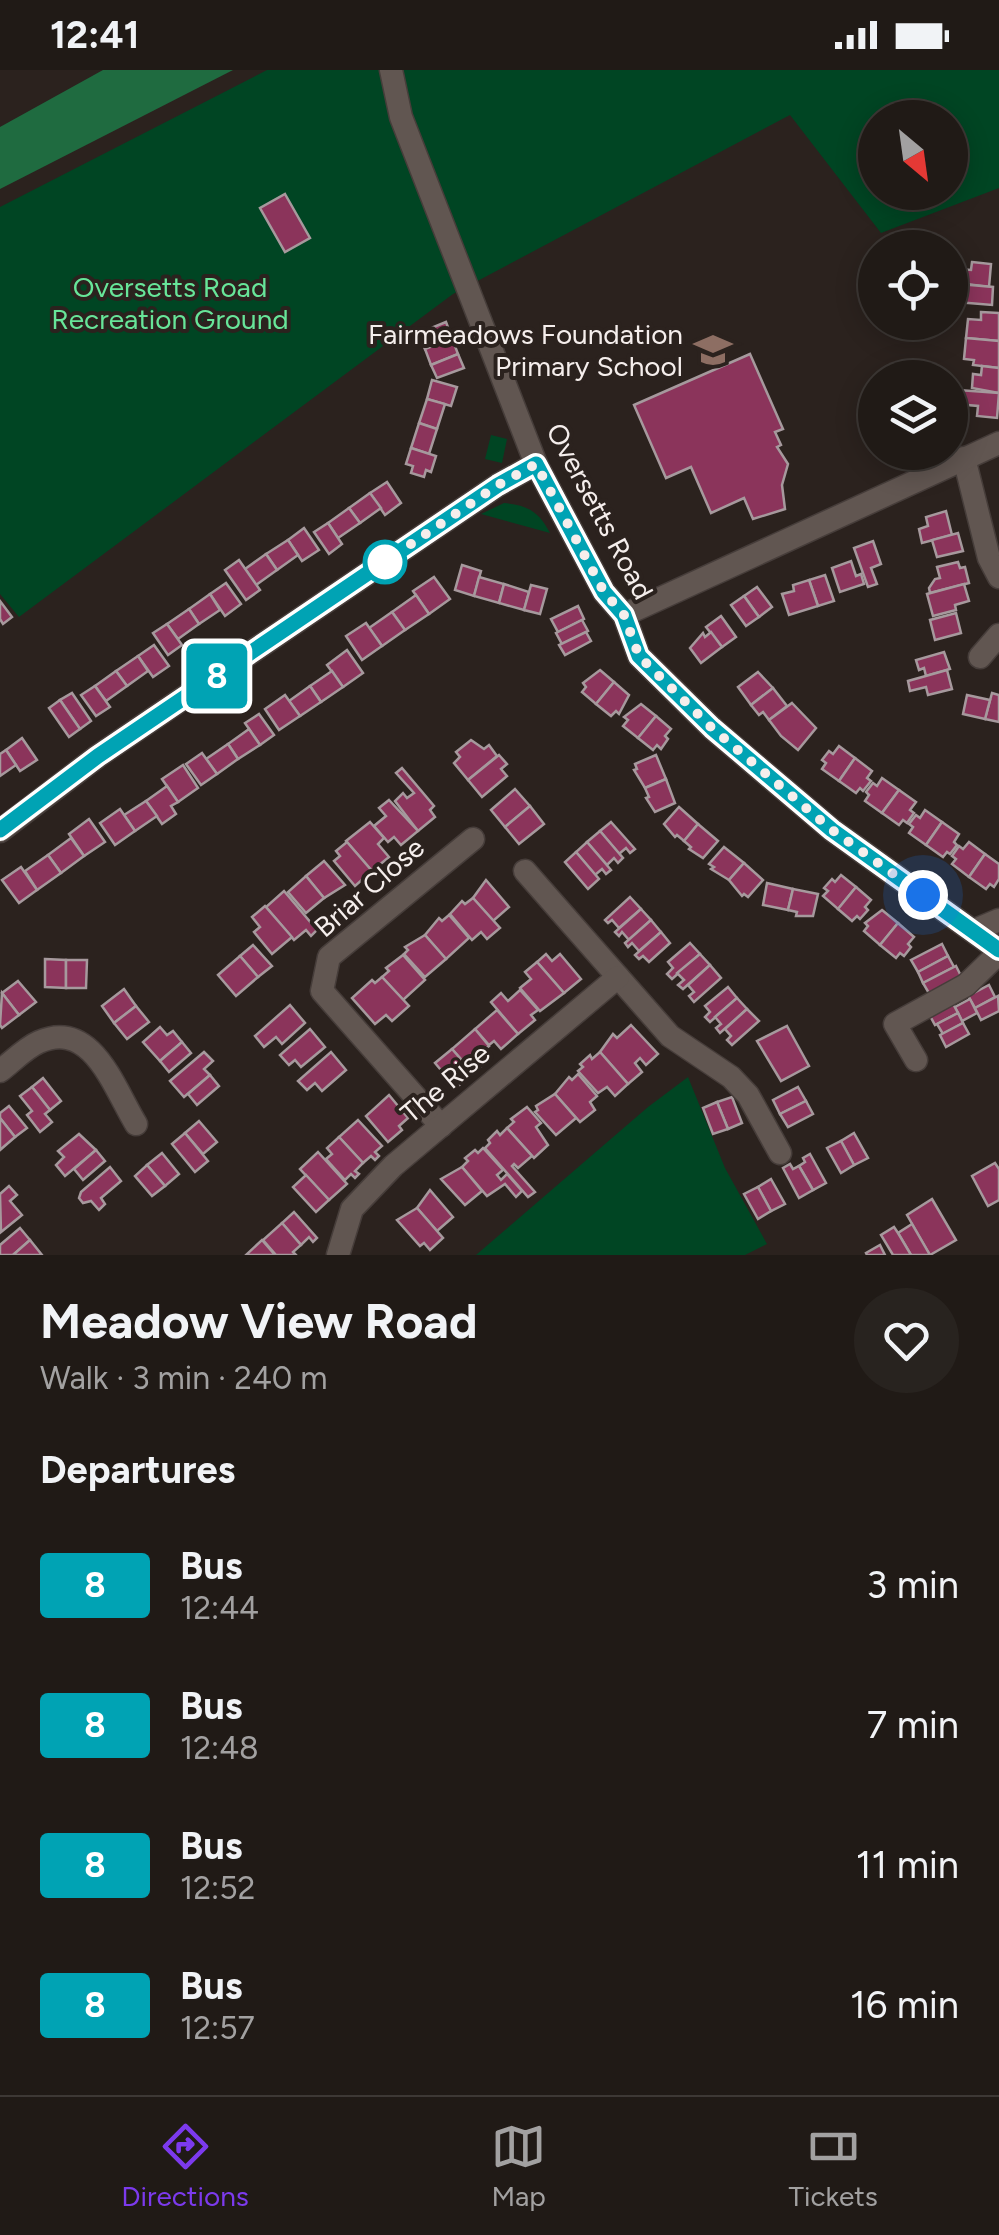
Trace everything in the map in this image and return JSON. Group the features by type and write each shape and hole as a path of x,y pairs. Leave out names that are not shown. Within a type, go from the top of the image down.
{"street":[{"name":"Oversetts Road","path":"391,70 401,118 536,464 604,592 624,615 639,656 712,728 832,830 999,951"},
{"path":"968,456 999,443"},
{"path":"0,830 98,756 498,485 536,464"},
{"path":"624,615 938,470"},
{"path":"967,470 990,558 999,577"},
{"path":"980,657 999,635"},
{"name":"Briar Close","path":"440,1126 322,991 329,957 472,838"},
{"path":"526,871 670,1036 731,1077 748,1095 780,1153"},
{"path":"973,931 999,920"},
{"path":"916,1060 895,1024 966,984 999,951"},
{"name":"The Rise","path":"338,1255 352,1209 393,1166 618,977"},
{"path":"0,1071 36,1043 66,1034 88,1044 136,1124"}],"green space":[{"path":"103,70 233,70 0,189 0,127"},
{"name":"Oversetts Road Recreation Ground","path":"267,70 999,70 999,188 968,200 968,100 858,100 858,203 790,115 453,294 19,617 0,594 0,207"},
{"name":"Oversetts Road Recreation Ground","path":"863,210 941,210 889,230 879,230"},
{"path":"491,435 507,439 502,463 485,459"},
{"path":"504,503 532,511 550,533 481,514"},
{"path":"688,1077 725,1168 767,1244 745,1255 476,1255 648,1107"}],"building":[{"path":"285,194 310,238 285,252 260,208"},
{"path":"972,262 991,264 989,287 968,284"},
{"path":"968,285 993,287 992,305 968,303"},
{"path":"981,312 999,313 999,341 968,338 968,319 981,320"},
{"path":"446,322 452,338 425,349 419,333"},
{"path":"452,338 458,354 431,365 425,349"},
{"path":"968,338 999,341 999,368 973,365 974,360 964,359"},
{"path":"458,354 464,368 437,378 431,365"},
{"path":"750,354 783,429 775,432 781,445 777,447 788,464 782,485 785,509 753,519 744,498 711,513 691,467 666,478 634,405"},
{"path":"982,366 999,368 999,393 972,388 973,374 981,375"},
{"path":"432,380 457,387 451,406 427,399"},
{"path":"968,391 999,393 997,418 977,416 978,406 968,405"},
{"path":"427,399 445,404 437,429 419,423"},
{"path":"419,423 437,429 429,454 411,448"},
{"path":"411,448 436,456 431,472 426,470 424,477 411,473 413,466 406,464"},
{"path":"387,482 401,503 385,515 370,493"},
{"path":"370,493 381,508 360,523 349,508"},
{"path":"349,508 360,523 338,538 328,523"},
{"path":"946,511 952,535 922,543 919,529 928,526 926,517"},
{"path":"328,523 342,544 329,554 314,532"},
{"path":"304,528 319,550 302,561 288,540"},
{"path":"958,533 963,551 937,557 932,540"},
{"path":"288,540 298,555 277,570 266,554"},
{"path":"873,541 881,564 871,568 877,584 868,587 854,548"},
{"path":"266,554 277,570 256,585 245,569"},
{"path":"239,560 260,590 246,600 225,570"},
{"path":"851,561 856,576 861,574 864,584 840,592 832,568"},
{"path":"958,562 960,568 965,567 969,583 930,593 935,579 940,578 937,567"},
{"path":"462,565 481,571 474,596 455,590"},
{"path":"825,575 834,601 818,606 809,580"},
{"path":"434,577 450,599 429,614 413,591"},
{"path":"479,577 504,584 499,603 474,596"},
{"path":"809,580 818,606 789,615 782,594"},
{"path":"226,583 241,604 225,616 210,594"},
{"path":"504,584 529,592 524,610 499,603"},
{"path":"964,584 969,601 955,605 956,610 933,616 927,594"},
{"path":"531,585 547,589 540,614 524,610"},
{"path":"757,587 772,607 759,617 744,596"},
{"path":"210,594 220,610 199,624 189,609"},
{"path":"416,595 429,614 405,630 392,612"},
{"path":"744,596 759,617 746,626 731,605"},
{"path":"0,601 12,617 3,624 0,619"},
{"path":"578,606 584,619 558,632 551,619"},
{"path":"189,609 199,624 178,639 167,624"},
{"path":"392,612 405,630 382,646 369,628"},
{"path":"956,613 961,633 935,640 930,620"},
{"path":"721,616 736,637 722,647 706,627"},
{"path":"582,620 588,631 562,644 556,633"},
{"path":"366,623 382,646 362,660 346,636"},
{"path":"167,624 182,645 168,655 153,633"},
{"path":"586,632 591,641 565,655 559,645"},
{"path":"711,632 722,647 701,663 690,648 703,633 705,637"},
{"path":"154,645 169,666 153,677 138,656"},
{"path":"347,650 363,673 343,687 327,665"},
{"path":"944,652 950,669 926,676 924,668 919,670 916,660"},
{"path":"138,656 148,671 127,686 116,671"},
{"path":"600,670 614,682 596,704 582,692 586,687 583,683"},
{"path":"947,670 952,689 928,695 926,687 910,691 908,681"},
{"path":"116,671 127,686 106,701 95,686"},
{"path":"332,671 343,687 321,702 310,686"},
{"path":"758,672 773,688 751,705 738,687"},
{"path":"614,682 629,695 619,714 616,711 611,716 596,704"},
{"path":"95,686 110,707 96,716 81,695"},
{"path":"310,686 321,702 300,716 289,701"},
{"path":"773,688 787,706 769,720 751,705"},
{"path":"72,693 91,721 80,729 60,700"},
{"path":"992,693 999,695 999,722 985,719"},
{"path":"285,695 300,716 279,730 265,709"},
{"path":"967,695 990,700 985,719 963,714"},
{"path":"60,700 80,729 69,737 49,708"},
{"path":"792,703 816,728 798,750 769,720"},
{"path":"641,704 656,716 638,738 623,726 628,720 624,717"},
{"path":"259,714 274,735 260,745 245,723"},
{"path":"656,716 671,729 661,749 657,745 653,750 638,738"},
{"path":"249,729 260,745 238,759 228,744"},
{"path":"22,738 37,760 20,771 6,750"},
{"path":"471,740 484,749 489,745 497,756 468,780 454,763 460,757 456,752"},
{"path":"228,744 238,759 217,774 206,759"},
{"path":"839,746 855,758 839,781 822,769 826,763 822,760"},
{"path":"6,750 16,765 0,776 0,754"},
{"path":"202,753 217,774 201,785 186,764"},
{"path":"499,755 507,764 501,769 507,776 482,797 468,780"},
{"path":"656,755 666,779 645,788 634,770 635,764"},
{"path":"855,758 872,771 867,778 871,781 856,793 839,781"},
{"path":"183,765 198,788 178,802 162,779"},
{"path":"402,768 434,806 430,810 435,817 418,831 395,801 403,793 407,798 414,793 396,773"},
{"path":"882,778 899,790 882,813 865,801 869,795 866,792"},
{"path":"666,779 675,803 655,812 645,788"},
{"path":"167,786 178,802 171,806 176,814 162,824 146,801"},
{"path":"515,789 530,806 505,827 491,810"},
{"path":"899,790 916,802 907,823 903,820 899,825 882,813"},
{"path":"389,800 418,831 401,845 394,837 388,842 374,826 386,816 379,808"},
{"path":"146,801 157,816 135,831 124,815"},
{"path":"530,806 544,824 519,844 505,827"},
{"path":"679,807 698,824 684,841 664,824"},
{"path":"120,809 135,831 115,845 100,823"},
{"path":"925,810 942,822 926,845 909,833 913,827 909,824"},
{"path":"89,819 105,842 84,856 69,834"},
{"path":"370,822 384,838 378,844 389,857 372,871 346,841"},
{"path":"611,822 635,849 630,853 626,848 619,854 600,831"},
{"path":"942,822 959,834 954,842 957,845 943,857 926,845"},
{"path":"698,824 718,841 703,858 684,841"},
{"path":"600,831 623,858 618,863 614,858 607,865 587,842"},
{"path":"71,838 84,856 61,873 48,855"},
{"path":"347,842 372,871 355,886 334,861 340,856 336,851"},
{"path":"587,842 611,870 606,874 602,869 595,875 576,852"},
{"path":"969,842 985,854 969,877 952,864 956,859 952,856 959,846 963,849"},
{"path":"724,847 744,863 729,880 709,864"},
{"path":"576,852 599,879 588,889 565,862"},
{"path":"985,854 999,864 999,879 994,887 990,884 986,889 969,877"},
{"path":"48,855 61,873 37,890 25,871"},
{"path":"324,861 345,885 324,898 306,876"},
{"path":"744,863 763,880 748,897 742,896 729,880"},
{"path":"21,867 37,890 19,903 2,880"},
{"path":"841,875 856,887 838,909 823,896 828,891 824,888"},
{"path":"306,876 324,898 306,913 288,892"},
{"path":"486,880 509,907 493,921 473,898"},
{"path":"767,883 793,889 788,910 763,905"},
{"path":"856,887 871,900 860,919 857,916 852,921 838,909"},
{"path":"793,889 818,894 813,916 796,916 797,912 788,910"},
{"path":"284,891 317,930 311,936 306,930 294,940 266,907"},
{"path":"630,897 641,909 619,928 612,920 608,923 605,920"},
{"path":"473,898 500,928 487,939 481,932 472,940 450,914 462,901 465,904"},
{"path":"265,906 292,937 272,954 254,932 260,927 252,917"},
{"path":"641,909 651,920 629,940 622,932 619,936 615,932"},
{"path":"882,910 898,923 880,945 864,931 868,926 865,923"},
{"path":"449,915 469,938 446,959 425,935 439,918 442,921"},
{"path":"651,920 661,932 639,951 632,943 628,947 625,943"},
{"path":"898,923 914,937 904,956 900,953 896,958 880,945"},
{"path":"661,932 670,943 649,962 643,956 639,959 635,955"},
{"path":"425,935 446,959 425,977 404,954 408,950 405,947"},
{"path":"690,943 700,954 672,979 667,974 673,968 668,962"},
{"path":"942,944 948,956 918,972 911,960"},
{"path":"253,945 272,966 258,977 240,956"},
{"path":"546,954 552,961 560,954 581,979 564,993 537,962"},
{"path":"700,954 710,965 683,989 678,985 684,980 677,973"},
{"path":"403,955 425,980 403,1000 382,977 389,971 386,968"},
{"path":"240,956 258,977 236,996 218,975"},
{"path":"948,956 954,967 923,983 918,972"},
{"path":"45,959 66,960 66,988 45,987"},
{"path":"66,960 87,960 86,988 66,988"},
{"path":"537,962 564,993 540,1011 520,988 531,979 525,972"},
{"path":"710,965 721,978 694,1002 689,996 694,992 688,985"},
{"path":"956,966 962,978 930,995 923,983"},
{"path":"382,977 409,1006 392,1021 386,1015 375,1024 352,998 372,980 375,983"},
{"path":"18,981 36,1002 19,1015 2,993"},
{"path":"989,985 995,997 975,1008 968,996"},
{"path":"728,987 737,998 710,1022 705,1017 710,1012 705,1006"},
{"path":"124,989 136,1006 114,1023 102,1006"},
{"path":"520,990 538,1010 531,1015 535,1020 518,1034 491,1002 501,993 508,1001"},
{"path":"2,993 19,1015 2,1028 0,1025"},
{"path":"998,996 999,1011 981,1020 975,1008"},
{"path":"737,998 747,1009 720,1033 716,1028 721,1024 715,1017"},
{"path":"970,999 977,1013 962,1021 955,1007"},
{"path":"952,1002 958,1013 935,1025 929,1014"},
{"path":"290,1005 305,1023 282,1044 276,1037 264,1047 255,1036"},
{"path":"136,1006 149,1022 127,1039 114,1023"},
{"path":"747,1009 759,1021 732,1045 725,1029"},
{"path":"497,1010 518,1034 501,1049 494,1041 489,1045 475,1029"},
{"path":"958,1013 963,1023 943,1034 937,1024"},
{"path":"963,1023 969,1034 946,1047 940,1035"},
{"path":"631,1025 658,1054 646,1065 640,1058 635,1063 642,1072 628,1084 600,1052 613,1034 617,1038"},
{"path":"787,1026 809,1066 781,1081 757,1041"},
{"path":"160,1027 167,1035 173,1031 182,1042 160,1061 143,1042"},
{"path":"310,1029 325,1047 301,1067 295,1060 289,1065 280,1055"},
{"path":"475,1029 489,1046 483,1051 490,1059 473,1073 452,1049"},
{"path":"182,1042 191,1053 169,1072 160,1061"},
{"path":"452,1049 473,1073 456,1088 435,1063"},
{"path":"204,1052 213,1061 204,1069 210,1075 184,1097 170,1081"},
{"path":"331,1052 346,1070 322,1091 315,1083 307,1090 298,1081"},
{"path":"600,1052 628,1084 615,1096 607,1087 598,1093 578,1071 590,1055 592,1059"},
{"path":"578,1074 597,1096 590,1102 595,1110 580,1122 555,1094 569,1077 572,1080"},
{"path":"210,1075 219,1086 197,1105 188,1094"},
{"path":"43,1078 61,1101 50,1110 32,1087"},
{"path":"32,1087 50,1110 45,1114 52,1122 40,1132 27,1115 32,1111 20,1096"},
{"path":"798,1087 806,1101 780,1114 773,1100"},
{"path":"555,1094 576,1118 556,1135 535,1112 536,1106"},
{"path":"389,1095 408,1118 399,1126 402,1130 388,1142 366,1116"},
{"path":"732,1097 742,1123 728,1129 717,1102"},
{"path":"806,1101 813,1114 788,1127 780,1114"},
{"path":"717,1102 728,1129 713,1134 703,1108"},
{"path":"9,1106 27,1128 15,1137 0,1118"},
{"path":"527,1107 541,1123 536,1127 548,1145 534,1158 507,1128 514,1122 511,1119"},
{"path":"0,1118 15,1137 0,1150"},
{"path":"358,1120 382,1146 375,1152 379,1156 375,1160 371,1156 363,1163 339,1137"},
{"path":"199,1121 217,1142 203,1154 185,1133"},
{"path":"507,1128 532,1156 518,1168 512,1166 535,1192 528,1197 485,1148 497,1131 500,1135"},
{"path":"185,1133 208,1161 195,1172 172,1144"},
{"path":"854,1133 868,1158 854,1165 841,1141"},
{"path":"79,1134 96,1150 65,1176 56,1165 64,1157 58,1151"},
{"path":"339,1137 363,1163 355,1171 359,1174 355,1178 351,1174 345,1180 326,1159 332,1154 327,1148"},
{"path":"841,1141 854,1165 841,1173 827,1148"},
{"path":"483,1148 503,1170 497,1175 501,1180 507,1174 522,1191 516,1197 505,1184 487,1196 462,1167 468,1161 465,1158"},
{"path":"96,1150 105,1161 83,1180 74,1169"},
{"path":"318,1152 347,1184 329,1200 300,1169"},
{"path":"162,1153 179,1174 165,1186 147,1165"},
{"path":"810,1154 826,1183 813,1190 799,1166"},
{"path":"995,1163 999,1169 999,1200 988,1206 972,1176"},
{"path":"790,1164 793,1169 799,1166 813,1190 799,1198 783,1168"},
{"path":"147,1165 165,1186 152,1196 135,1176"},
{"path":"110,1167 121,1181 101,1198 105,1204 99,1210 91,1201 83,1203 79,1198 81,1192"},
{"path":"462,1167 482,1191 465,1205 441,1179"},
{"path":"306,1175 329,1200 316,1212 293,1187"},
{"path":"771,1179 785,1204 771,1211 758,1187"},
{"path":"9,1186 17,1195 10,1201 22,1215 1,1232 0,1194"},
{"path":"758,1187 771,1211 758,1219 744,1194"},
{"path":"430,1190 453,1217 437,1231 417,1208"},
{"path":"932,1199 956,1240 930,1255 907,1215"},
{"path":"417,1208 443,1238 430,1250 424,1243 420,1246 397,1220"},
{"path":"294,1212 317,1238 313,1242 309,1237 301,1245 282,1223"},
{"path":"282,1223 301,1245 293,1252 296,1255 276,1255 263,1240"},
{"path":"912,1224 930,1255 911,1255 898,1233"},
{"path":"894,1227 911,1255 893,1255 881,1235"},
{"path":"20,1228 30,1240 13,1255 0,1255 0,1245"},
{"path":"30,1240 42,1255 13,1255"},
{"path":"262,1240 275,1255 246,1255"},
{"path":"880,1245 885,1255 867,1255 866,1253"}],"bus line":[{"name":"8","path":"0,830 98,756 498,485 536,464 604,592 624,615 639,656 712,728 832,830 999,950"}],"place":[{"name":"Fairmeadows Foundation Primary School","path":"713,350"}],"route":[{"path":"385,562 498,485 536,464 604,592 624,615 639,656 712,728 832,830 923,895"}]}
